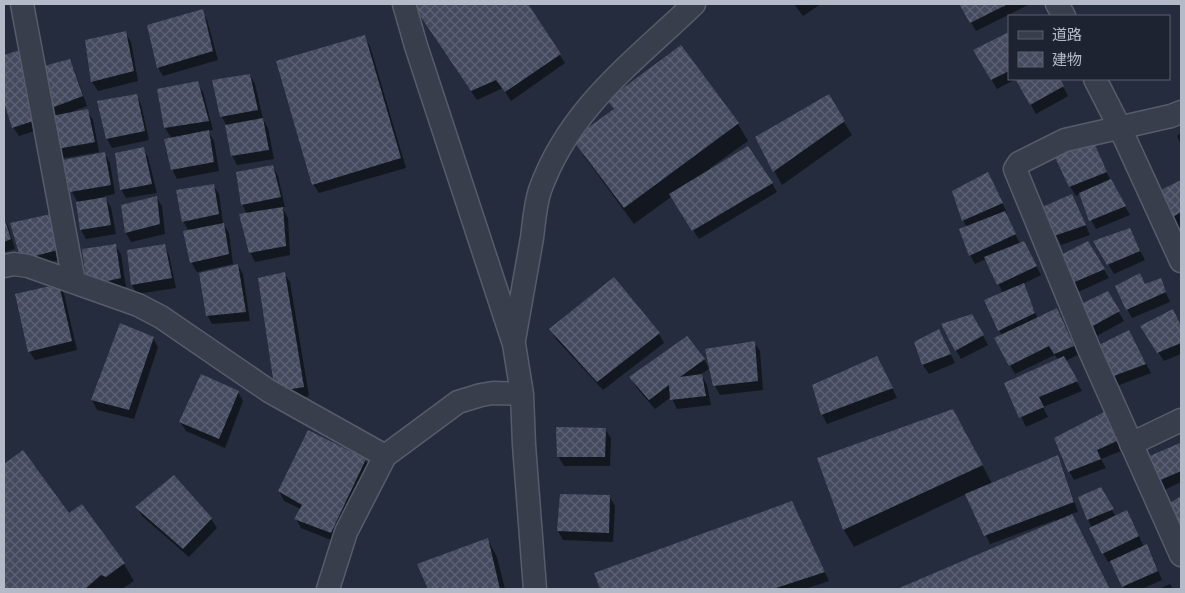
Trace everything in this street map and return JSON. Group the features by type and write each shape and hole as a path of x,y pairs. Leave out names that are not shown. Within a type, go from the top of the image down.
{"street":[{"path":"22,4 74,282"},
{"path":"404,4 416,46 514,344 522,394 535,589"},
{"path":"514,344 540,191 553,161 587,106 694,4"},
{"path":"1057,4 1063,15"},
{"path":"1096,80 1120,128 1181,261"},
{"path":"1181,112 1065,140 1019,164 1015,169 1089,349 1181,555"},
{"path":"4,266 14,264 28,266 138,305 162,318 269,391 385,456"},
{"path":"328,589 346,532 385,456 458,402 493,393 522,394"},
{"path":"1131,444 1181,420"}],"building":[{"path":"412,4 528,4 561,54 505,92 496,80 471,91"},
{"path":"959,4 1008,4 970,23"},
{"path":"203,9 213,51 157,68 147,25"},
{"path":"126,31 134,71 91,82 85,40"},
{"path":"1008,32 1008,72 991,80 973,50"},
{"path":"365,35 401,158 312,185 276,61"},
{"path":"681,45 739,123 624,208 572,139 614,109 607,100"},
{"path":"20,50 39,119 12,128 4,102 4,55"},
{"path":"70,59 83,96 46,110 29,70"},
{"path":"250,74 258,110 220,117 212,80"},
{"path":"1016,80 1061,80 1064,86 1030,105"},
{"path":"198,81 209,121 164,128 157,89"},
{"path":"137,94 145,131 106,139 97,101"},
{"path":"829,94 845,121 773,172 755,137"},
{"path":"88,109 95,142 57,149 51,116"},
{"path":"263,118 269,150 231,156 225,125"},
{"path":"209,130 214,162 171,170 164,139"},
{"path":"1092,138 1107,172 1069,187 1053,153"},
{"path":"748,146 773,183 692,231 669,194"},
{"path":"144,147 152,184 120,190 115,153"},
{"path":"105,152 111,185 70,192 63,160"},
{"path":"273,165 281,197 241,205 236,172"},
{"path":"988,172 1003,203 962,221 952,191"},
{"path":"1111,179 1126,206 1089,221 1079,193"},
{"path":"1181,180 1181,212 1171,218 1159,191"},
{"path":"214,184 219,214 182,222 176,190"},
{"path":"1072,194 1086,225 1054,236 1040,208"},
{"path":"157,196 160,224 125,233 121,205"},
{"path":"106,197 111,225 80,230 76,202"},
{"path":"283,207 286,246 249,253 239,214"},
{"path":"1005,211 1016,234 969,256 959,229"},
{"path":"51,214 61,249 21,260 10,223"},
{"path":"4,217 11,239 4,242"},
{"path":"224,223 229,254 190,263 183,231"},
{"path":"1130,228 1140,251 1107,265 1093,241"},
{"path":"1024,241 1037,266 997,285 984,257"},
{"path":"1088,241 1105,269 1070,284 1057,257"},
{"path":"116,244 121,278 85,286 82,249"},
{"path":"165,244 172,278 131,285 127,250"},
{"path":"238,264 246,312 206,316 199,273"},
{"path":"285,272 304,387 275,392 258,278"},
{"path":"1140,273 1145,284 1161,278 1166,292 1126,310 1115,286"},
{"path":"614,277 660,333 597,382 549,329"},
{"path":"1024,283 1035,313 998,331 984,300"},
{"path":"59,284 72,341 28,352 15,294"},
{"path":"1108,291 1120,311 1089,328 1079,305"},
{"path":"1057,308 1074,346 1054,354 1049,346 1009,366 994,338"},
{"path":"1173,309 1181,326 1181,343 1157,353 1140,326"},
{"path":"972,314 984,335 955,351 941,324"},
{"path":"120,323 154,337 129,410 91,400"},
{"path":"939,329 951,354 922,365 914,342"},
{"path":"1129,330 1146,364 1111,377 1097,346"},
{"path":"687,336 705,359 680,377 702,374 706,396 670,400 669,385 649,400 629,377"},
{"path":"755,341 758,381 713,386 705,349"},
{"path":"877,356 893,388 821,415 812,385"},
{"path":"1064,356 1078,381 1039,397 1044,407 1019,418 1004,383"},
{"path":"201,374 239,391 219,439 179,422"},
{"path":"953,409 983,465 843,530 817,458"},
{"path":"1104,412 1117,441 1097,450 1101,459 1068,472 1054,438"},
{"path":"556,427 606,428 605,457 557,457"},
{"path":"308,430 366,459 331,533 294,519 302,505 278,491"},
{"path":"1180,443 1181,471 1156,482 1145,458"},
{"path":"23,450 69,513 82,504 125,563 106,577 101,575 85,589 4,589 4,464"},
{"path":"1058,455 1074,502 984,536 965,494"},
{"path":"174,475 212,518 183,549 135,507"},
{"path":"1101,487 1114,509 1087,520 1078,497"},
{"path":"560,494 610,495 609,533 557,531"},
{"path":"1181,496 1181,524 1179,526 1167,505"},
{"path":"792,501 825,572 773,589 600,589 594,573"},
{"path":"1127,510 1139,536 1102,554 1089,528"},
{"path":"1072,514 1110,589 897,589"},
{"path":"488,538 500,589 428,589 417,564"},
{"path":"1147,544 1158,571 1122,587 1110,561"}]}
